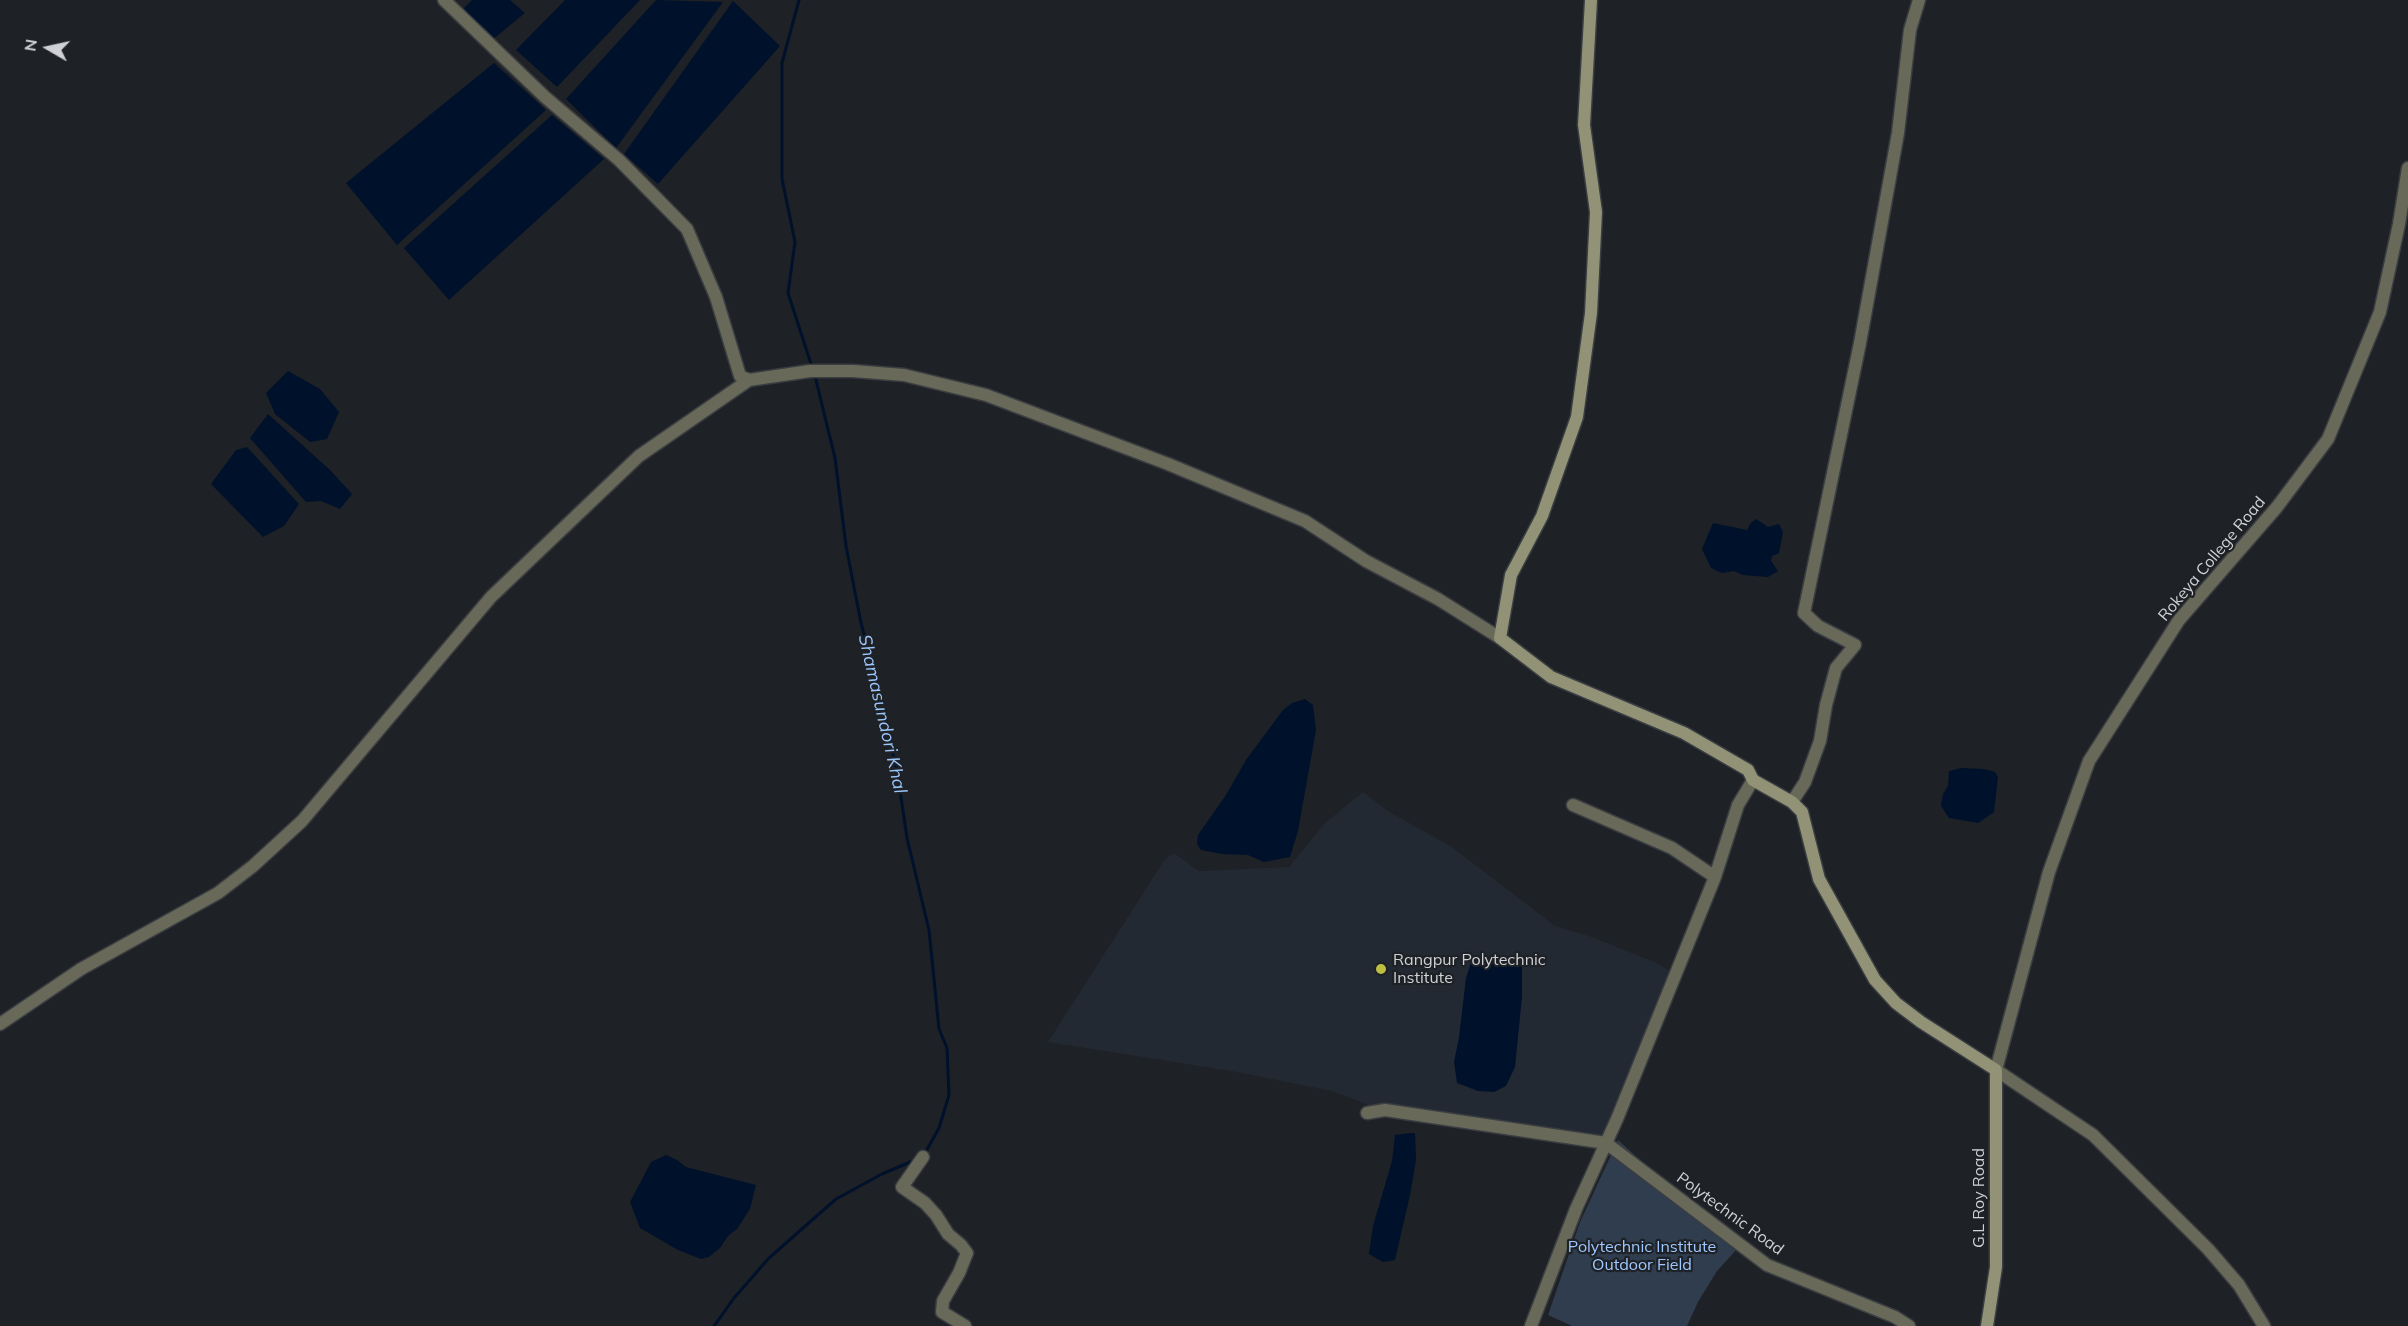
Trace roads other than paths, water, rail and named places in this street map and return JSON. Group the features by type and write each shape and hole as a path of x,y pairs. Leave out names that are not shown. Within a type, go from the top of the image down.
{"main road":[{"path":"1591,0 1584,125 1596,212 1591,313 1577,417 1542,516 1511,575 1500,638 1551,677 1684,733 1748,770 1753,780 1792,802 1802,812 1818,879 1875,980 1896,1003 1921,1022 1996,1070"},
{"name":"G.L Roy Road","path":"1987,1326 1996,1267 1996,1070"}],"street":[{"path":"444,0 545,97 619,160 687,230 716,297 740,376 749,380"},
{"path":"1792,802 1805,782 1820,741 1826,705 1836,668 1855,645 1818,626 1804,613 1860,343 1898,134 1910,30 1919,0"},
{"name":"Rokeya College Road","path":"1996,1070 2049,872 2089,761 2179,620 2277,507 2328,439 2380,312 2399,224 2408,168"},
{"path":"0,1024 81,969 218,893 253,866 302,821 491,597 639,456 749,380 810,371 904,375 986,395 1168,464 1305,521 1366,561 1438,599 1500,638"},
{"path":"1531,1326 1576,1209 1606,1143 1715,877 1738,805 1753,780"},
{"path":"1573,805 1672,848 1715,877"},
{"path":"1996,1070 2093,1135 2208,1248 2239,1285 2264,1326"},
{"path":"1368,1113 1385,1110 1606,1143"},
{"name":"Polytechnic Road","path":"1606,1143 1767,1265 1895,1317 1909,1326"},
{"path":"923,1157 902,1187 925,1203 948,1234 967,1253 943,1301 942,1312 965,1326"}],"waterway":[{"name":"Shamasundori Khal","path":"799,0 782,63 782,179 795,242 788,293 812,367"},
{"name":"Shamasundori Khal","path":"815,376 835,458 846,546 861,623 879,690 898,777 907,838 929,930 939,1029 947,1048 949,1095 939,1128 925,1153"},
{"name":"Shamasundori Khal","path":"714,1326 734,1298 769,1258 836,1199 882,1174 915,1160"}],"place":[{"name":"Rangpur Polytechnic Institute","path":"1381,969"}],"park label":[{"name":"Polytechnic Institute Outdoor Field","path":"1642,1256"}]}
